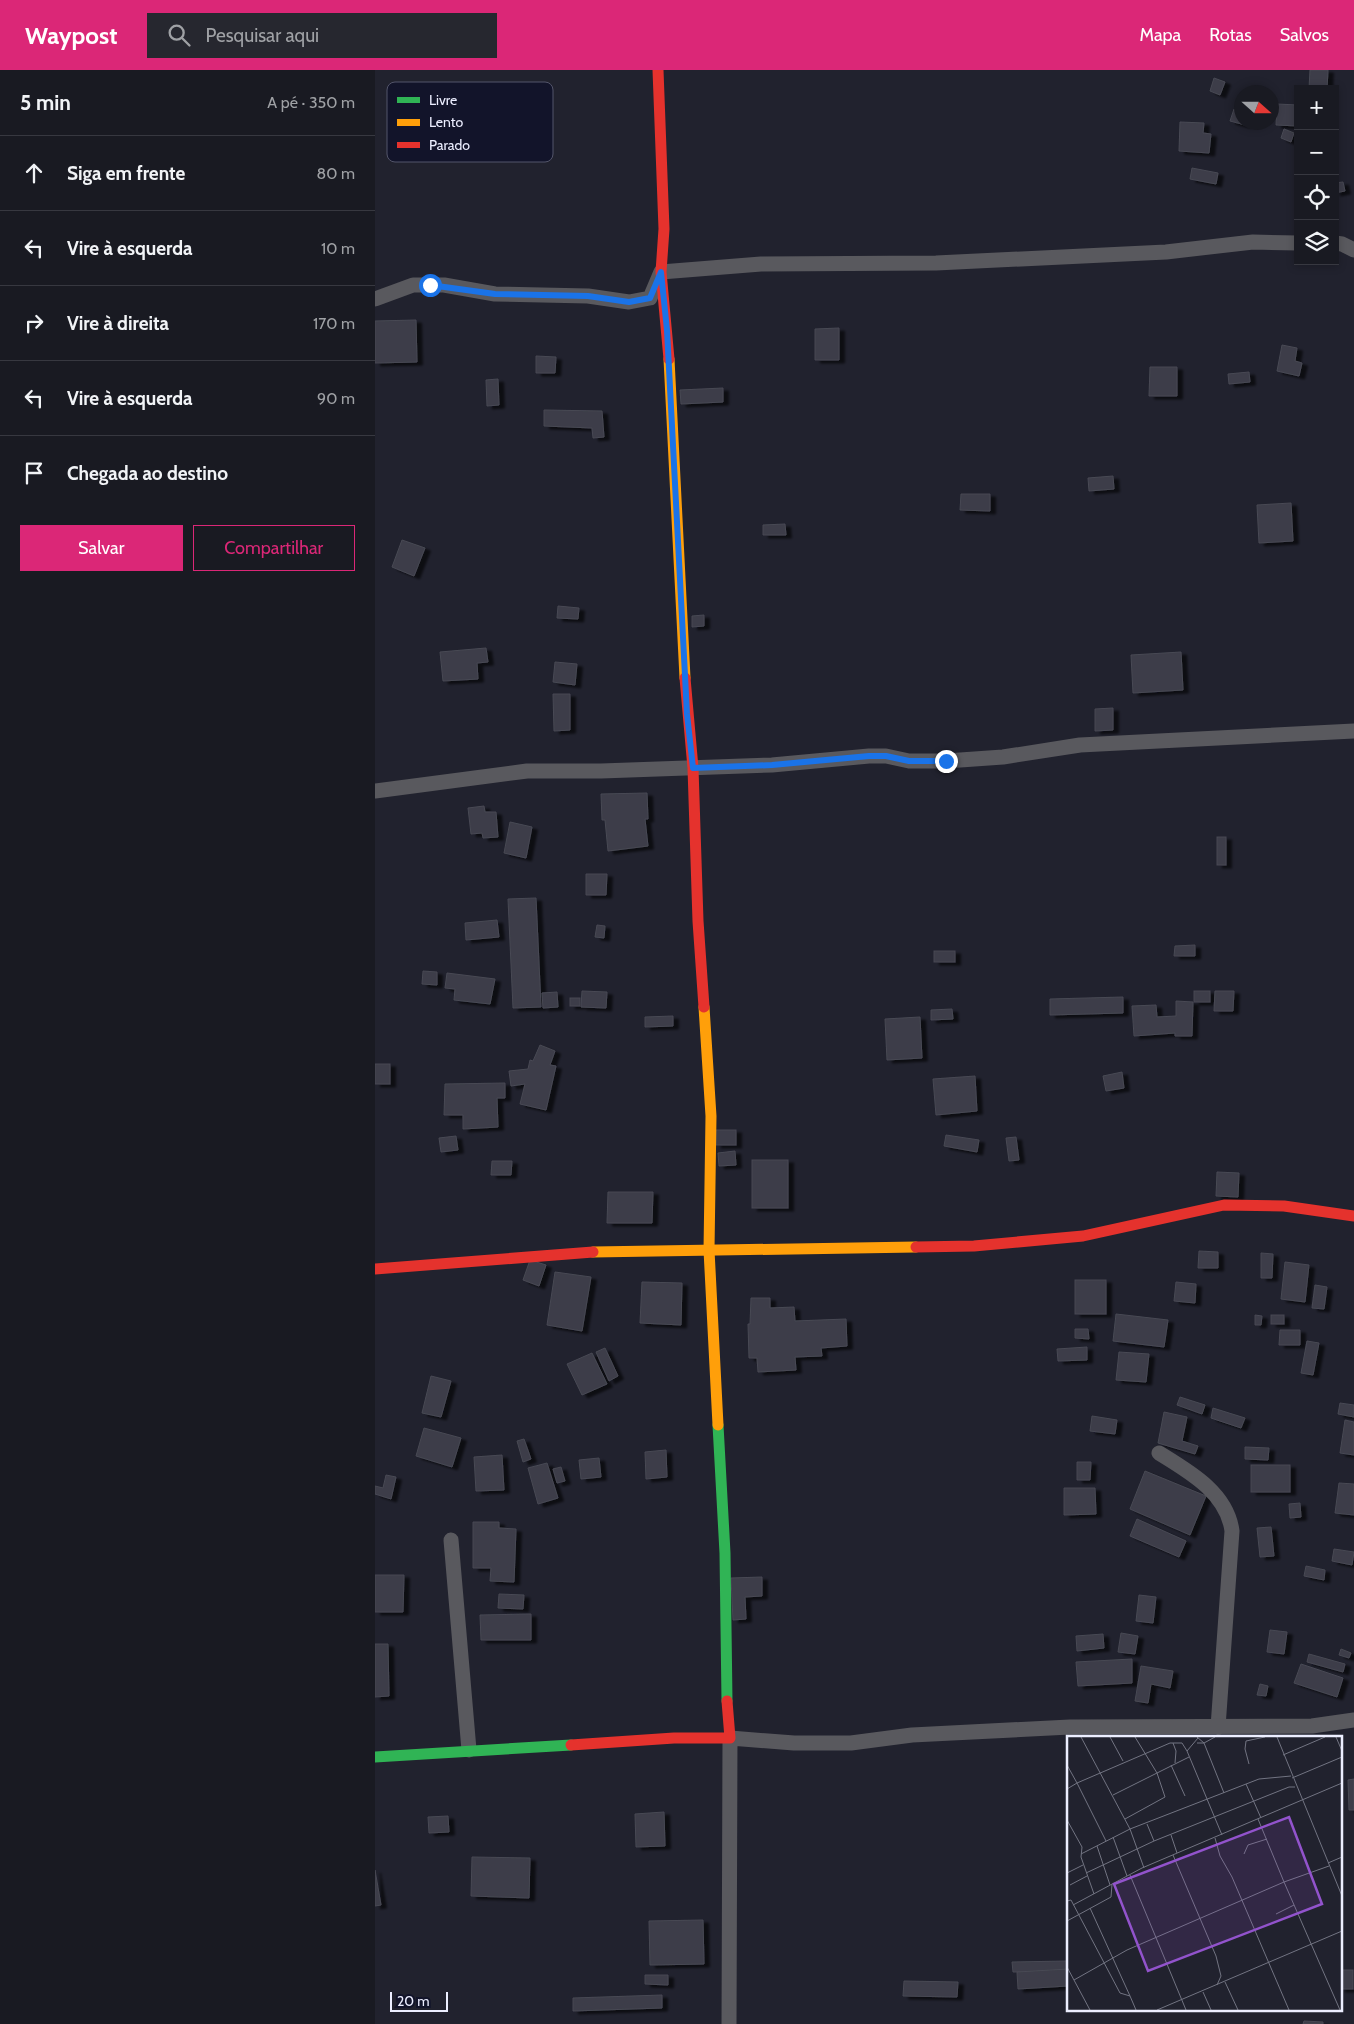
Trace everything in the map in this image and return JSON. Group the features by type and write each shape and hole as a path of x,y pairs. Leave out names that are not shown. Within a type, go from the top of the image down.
{"street":[{"path":"658,70 664,229 661,272 667,330 687,714 693,768 697,911 711,1116 709,1250 725,1553 725,1678 730,1738 729,2024"},
{"path":"661,272 761,264 936,263 1166,252 1253,242 1294,243"},
{"path":"375,299 413,285 437,285 495,294 588,296 629,302 650,298 661,272"},
{"path":"375,791 527,772 772,765 869,756 886,756 909,761 946,761 1003,757 1089,744 1354,731"},
{"path":"375,1269 392,1266 622,1250 974,1246 1029,1242 1083,1236 1224,1205 1284,1206 1354,1216"},
{"path":"1159,1453 1190,1472 1207,1486 1225,1505 1230,1517 1232,1531 1218,1727"},
{"path":"451,1540 469,1750"},
{"path":"375,1757 674,1738 730,1738 794,1743 851,1743 912,1735 1070,1727 1312,1726 1354,1720"}],"building":[{"path":"1310,70 1328,70 1327,85 1309,85"},
{"path":"1214,78 1225,82 1220,95 1210,91"},
{"path":"1279,104 1294,105 1294,126 1279,125"},
{"path":"1234,109 1234,122 1230,121"},
{"path":"1180,122 1204,123 1203,133 1211,134 1209,153 1179,151"},
{"path":"1284,129 1294,133 1291,142 1281,138"},
{"path":"1192,168 1218,173 1216,184 1190,179"},
{"path":"1339,182 1343,182 1345,191 1339,192"},
{"path":"416,320 417,362 375,363 375,321"},
{"path":"839,328 839,360 815,360 815,329"},
{"path":"1282,345 1297,348 1295,361 1302,363 1299,376 1277,371"},
{"path":"536,356 556,357 555,373 536,373"},
{"path":"1150,367 1177,367 1177,396 1149,396"},
{"path":"1249,372 1250,382 1229,384 1228,374"},
{"path":"498,379 499,405 487,406 486,380"},
{"path":"723,388 723,402 681,404 680,390"},
{"path":"544,410 602,411 604,437 593,438 592,428 544,426"},
{"path":"1113,476 1114,489 1089,491 1088,478"},
{"path":"961,494 990,494 990,511 960,510"},
{"path":"1291,503 1293,541 1259,543 1257,505"},
{"path":"785,524 786,535 763,535 763,525"},
{"path":"402,540 425,548 414,576 392,567"},
{"path":"558,606 579,608 578,619 557,618"},
{"path":"704,615 704,626 692,627 692,616"},
{"path":"486,648 488,662 477,663 478,679 443,681 440,652"},
{"path":"1181,652 1183,690 1133,693 1131,655"},
{"path":"555,662 577,664 575,685 553,682"},
{"path":"553,694 570,694 570,730 554,731"},
{"path":"1113,708 1113,730 1095,731 1095,709"},
{"path":"647,793 648,819 645,819 648,846 608,851 605,820 602,820 601,794"},
{"path":"484,806 485,812 496,812 498,837 483,838 482,833 471,834 468,808"},
{"path":"510,822 532,827 526,858 504,853"},
{"path":"1217,837 1226,837 1226,865 1217,865"},
{"path":"586,874 607,874 606,895 586,895"},
{"path":"536,898 541,1007 513,1008 508,899"},
{"path":"497,920 499,937 466,940 465,923"},
{"path":"597,925 605,926 604,938 595,937"},
{"path":"1195,945 1195,956 1174,956 1175,946"},
{"path":"934,951 955,951 955,962 934,962"},
{"path":"423,971 437,972 437,985 422,984"},
{"path":"447,973 495,979 490,1004 454,1000 455,989 445,988"},
{"path":"582,991 607,992 606,1008 581,1007"},
{"path":"1194,991 1210,991 1210,1002 1194,1002"},
{"path":"1215,991 1234,991 1233,1011 1214,1011"},
{"path":"557,992 558,1007 543,1008 542,993"},
{"path":"1123,997 1123,1013 1050,1015 1050,999"},
{"path":"570,998 580,998 580,1006 570,1006"},
{"path":"1176,1001 1193,1002 1192,1036 1175,1036 1175,1033 1134,1036 1132,1006 1156,1005 1157,1017 1176,1016"},
{"path":"952,1009 953,1019 931,1020 931,1010"},
{"path":"673,1016 673,1026 645,1027 645,1017"},
{"path":"920,1017 922,1058 887,1060 885,1019"},
{"path":"540,1045 555,1051 550,1065 556,1066 546,1110 520,1104 525,1084 511,1086 509,1071 528,1069 530,1060 533,1061"},
{"path":"375,1064 390,1064 390,1084 375,1084"},
{"path":"1122,1072 1124,1088 1106,1091 1103,1076"},
{"path":"975,1076 977,1111 936,1115 933,1079"},
{"path":"505,1083 505,1098 497,1098 498,1127 463,1129 463,1115 444,1115 445,1084"},
{"path":"716,1130 736,1130 736,1145 716,1145"},
{"path":"946,1135 979,1140 977,1152 944,1146"},
{"path":"456,1136 458,1150 441,1152 439,1138"},
{"path":"1016,1137 1019,1160 1009,1161 1006,1138"},
{"path":"735,1151 736,1165 719,1166 718,1153"},
{"path":"752,1160 788,1160 788,1208 752,1208"},
{"path":"492,1161 512,1161 511,1175 491,1175"},
{"path":"1217,1172 1239,1173 1238,1197 1216,1196"},
{"path":"608,1192 653,1192 652,1223 607,1223"},
{"path":"1199,1251 1218,1252 1218,1268 1198,1268"},
{"path":"1261,1253 1273,1254 1272,1278 1261,1278"},
{"path":"530,1260 546,1265 539,1286 523,1280"},
{"path":"1285,1262 1309,1265 1305,1302 1281,1299"},
{"path":"555,1272 591,1277 582,1331 547,1325"},
{"path":"1075,1280 1106,1280 1106,1314 1075,1314"},
{"path":"642,1282 682,1283 681,1325 640,1323"},
{"path":"1176,1282 1196,1284 1195,1303 1174,1301"},
{"path":"1315,1285 1327,1287 1324,1309 1312,1308"},
{"path":"751,1298 770,1298 770,1308 794,1307 795,1321 846,1319 847,1346 821,1348 822,1356 795,1357 796,1370 758,1372 757,1358 749,1358 748,1324 750,1324"},
{"path":"1116,1314 1168,1320 1164,1347 1113,1341"},
{"path":"1255,1315 1262,1316 1261,1325 1255,1325"},
{"path":"1271,1315 1284,1315 1284,1324 1271,1324"},
{"path":"1075,1329 1088,1329 1089,1339 1075,1338"},
{"path":"1280,1330 1300,1330 1300,1345 1279,1345"},
{"path":"1307,1341 1319,1343 1313,1375 1301,1373"},
{"path":"1087,1347 1087,1360 1058,1361 1057,1349"},
{"path":"605,1348 618,1376 609,1381 596,1352"},
{"path":"1119,1352 1149,1354 1146,1382 1116,1380"},
{"path":"592,1353 607,1384 582,1395 567,1364"},
{"path":"431,1376 451,1381 441,1417 422,1413"},
{"path":"1180,1397 1205,1405 1202,1414 1177,1405"},
{"path":"1340,1403 1354,1405 1354,1417 1338,1414"},
{"path":"1213,1408 1245,1418 1241,1428 1211,1418"},
{"path":"1164,1412 1187,1417 1182,1441 1198,1446 1195,1454 1158,1443"},
{"path":"1092,1416 1117,1420 1115,1434 1090,1431"},
{"path":"1345,1420 1354,1422 1354,1455 1340,1453"},
{"path":"424,1428 461,1438 452,1467 416,1456"},
{"path":"524,1439 531,1459 523,1462 517,1441"},
{"path":"1245,1447 1269,1448 1268,1460 1245,1459"},
{"path":"666,1450 667,1477 646,1479 645,1452"},
{"path":"502,1455 504,1490 476,1491 474,1457"},
{"path":"599,1458 601,1477 581,1479 579,1460"},
{"path":"1077,1462 1091,1462 1090,1480 1077,1480"},
{"path":"547,1463 558,1498 538,1504 528,1468"},
{"path":"1251,1465 1290,1465 1290,1492 1251,1492"},
{"path":"561,1467 565,1481 557,1483 553,1469"},
{"path":"1145,1471 1206,1496 1190,1535 1130,1509"},
{"path":"386,1475 396,1477 391,1499 375,1494 375,1486 383,1488"},
{"path":"1339,1483 1354,1484 1354,1515 1335,1513"},
{"path":"1064,1488 1095,1488 1096,1514 1064,1515"},
{"path":"1300,1503 1301,1517 1290,1518 1289,1504"},
{"path":"1137,1519 1186,1541 1179,1557 1130,1536"},
{"path":"473,1522 499,1522 499,1528 516,1529 514,1582 490,1581 491,1568 473,1568"},
{"path":"1271,1527 1274,1556 1260,1557 1257,1528"},
{"path":"1334,1549 1354,1552 1352,1565 1332,1561"},
{"path":"1306,1566 1325,1570 1324,1580 1304,1576"},
{"path":"375,1575 404,1575 403,1612 375,1612"},
{"path":"762,1577 762,1596 745,1597 746,1619 733,1620 731,1578"},
{"path":"499,1594 524,1595 523,1609 498,1608"},
{"path":"1139,1595 1156,1597 1153,1623 1136,1621"},
{"path":"531,1614 531,1640 481,1640 480,1615"},
{"path":"1270,1630 1287,1632 1284,1654 1267,1652"},
{"path":"1121,1633 1138,1636 1135,1654 1118,1652"},
{"path":"1103,1634 1104,1648 1077,1651 1076,1636"},
{"path":"375,1644 388,1644 389,1696 375,1697"},
{"path":"1341,1649 1351,1653 1349,1658 1339,1655"},
{"path":"1309,1654 1345,1664 1343,1672 1307,1662"},
{"path":"1132,1659 1132,1683 1078,1686 1076,1662"},
{"path":"1301,1664 1343,1678 1337,1697 1294,1683"},
{"path":"1141,1666 1173,1671 1170,1688 1151,1684 1148,1703 1135,1701"},
{"path":"1260,1684 1268,1686 1266,1696 1257,1695"},
{"path":"1354,1779 1354,1810 1349,1810 1348,1780"},
{"path":"664,1812 665,1846 636,1847 635,1814"},
{"path":"448,1816 449,1832 429,1833 428,1817"},
{"path":"472,1857 530,1858 529,1898 471,1896"},
{"path":"375,1870 381,1905 375,1906"},
{"path":"703,1920 704,1964 650,1965 649,1921"},
{"path":"1067,1961 1067,1971 1013,1972 1012,1962"},
{"path":"1067,1969 1067,1986 1018,1989 1017,1972"},
{"path":"1341,1970 1353,1970 1353,1989 1341,1989"},
{"path":"645,1975 668,1975 668,1985 645,1984"},
{"path":"904,1981 958,1982 957,1997 903,1996"},
{"path":"662,1995 662,2008 573,2011 573,1998"},
{"path":"1304,2021 1323,2022 1323,2024 1303,2024"}],"traffic: fast":[{"path":"718,1425 725,1553 727,1701"},
{"path":"375,1757 571,1745"}],"traffic: slow":[{"path":"669,359 685,678"},
{"path":"704,1007 711,1116 709,1250 718,1425"},
{"path":"593,1252 916,1247"}],"traffic: jam":[{"path":"658,70 664,229 661,272 669,359"},
{"path":"685,678 693,768 698,921 704,1007"},
{"path":"916,1247 974,1246 1083,1236 1224,1205 1284,1206 1354,1216"},
{"path":"375,1269 593,1252"},
{"path":"571,1745 674,1738 730,1738 727,1701"}],"route":[{"path":"430,285 444,285 495,294 588,296 629,302 650,298 661,272 667,330 687,714 693,768 772,765 869,756 886,756 909,761 946,761"}]}
